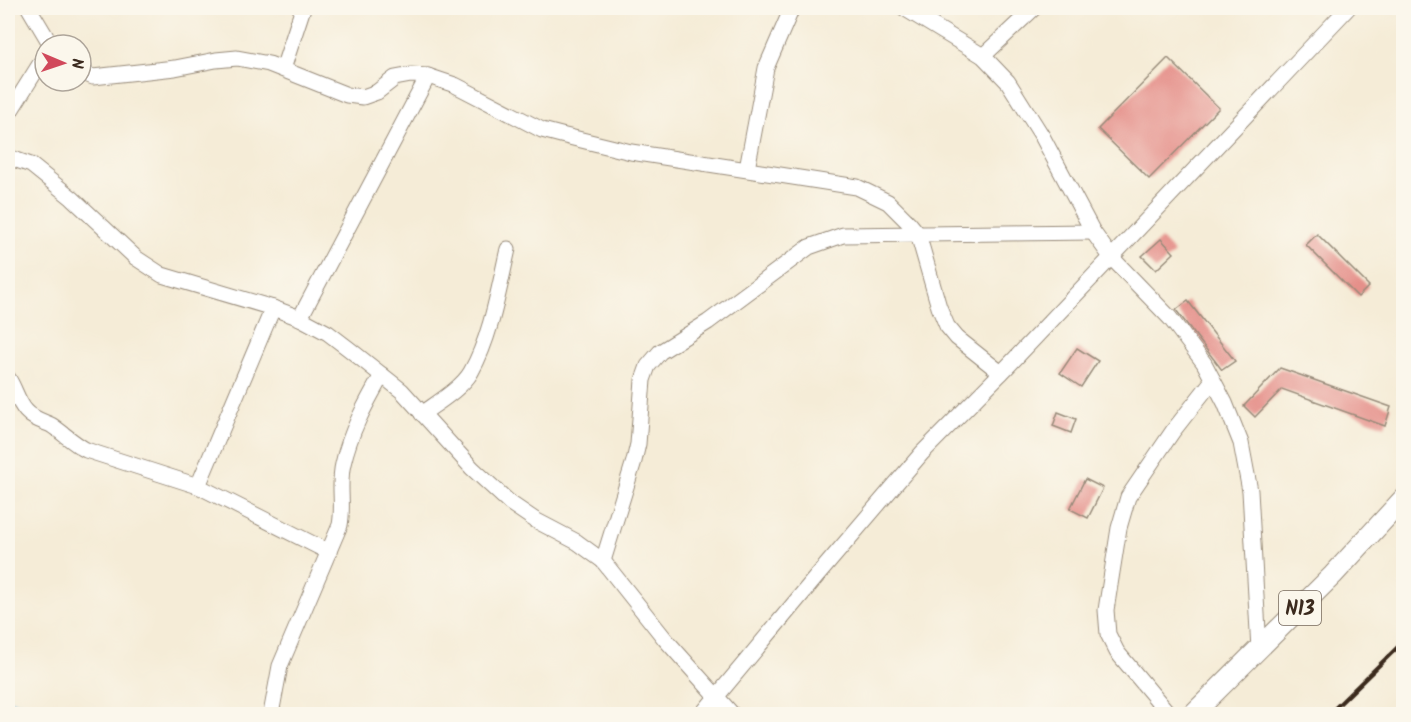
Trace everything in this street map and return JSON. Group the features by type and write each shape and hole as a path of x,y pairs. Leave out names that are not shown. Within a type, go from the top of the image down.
{"main road":[{"name":"N13","path":"1193,714 1333,575 1404,498"}],"street":[{"path":"29,8 44,33"},
{"path":"284,69 303,8"},
{"path":"747,169 766,68 792,8"},
{"path":"904,8 983,56 1008,82 1042,136 1093,232 1111,257 1170,318 1204,363 1225,403 1241,443 1250,491 1258,649"},
{"path":"983,56 1034,8"},
{"path":"702,714 922,453 1348,8"},
{"path":"93,77 175,68 237,58 269,64 347,95 363,97 377,92 395,78 411,75 428,76 455,84 542,130 631,152 857,187 888,202 918,234 939,307 947,326 957,338 1001,373"},
{"path":"8,114 33,75"},
{"path":"300,318 428,76"},
{"path":"8,157 31,165 72,198 136,258 162,275 273,308 300,318 328,333 402,391 472,468 510,503 535,520 577,542 603,561 665,639 732,714"},
{"path":"603,561 638,444 642,380 648,366 660,352 708,322 809,246 843,235 1093,232"},
{"path":"422,414 446,397 470,374 482,347 508,249"},
{"path":"198,486 273,308"},
{"path":"271,714 279,666 340,525 343,510 341,481 343,464 361,410 382,375"},
{"path":"8,378 27,413 40,422 49,424 86,450 198,486 329,552"},
{"path":"1169,714 1117,652 1108,634 1106,610 1119,528 1128,497 1173,431 1213,380"}],"building":[{"path":"1168,58 1219,108 1149,179 1098,129"},
{"path":"1317,234 1369,286 1358,297 1306,245"},
{"path":"1161,239 1174,253 1156,270 1142,256"},
{"path":"1188,301 1235,361 1222,370 1176,310"},
{"path":"1077,348 1098,361 1081,387 1060,373"},
{"path":"1280,368 1391,407 1385,426 1282,389 1255,417 1244,406"},
{"path":"1058,412 1076,419 1071,433 1053,426"},
{"path":"1085,479 1103,488 1088,518 1070,509"}],"waterway":[{"path":"8,702 69,714"}],"railway":[{"path":"1329,714 1404,641"}]}
